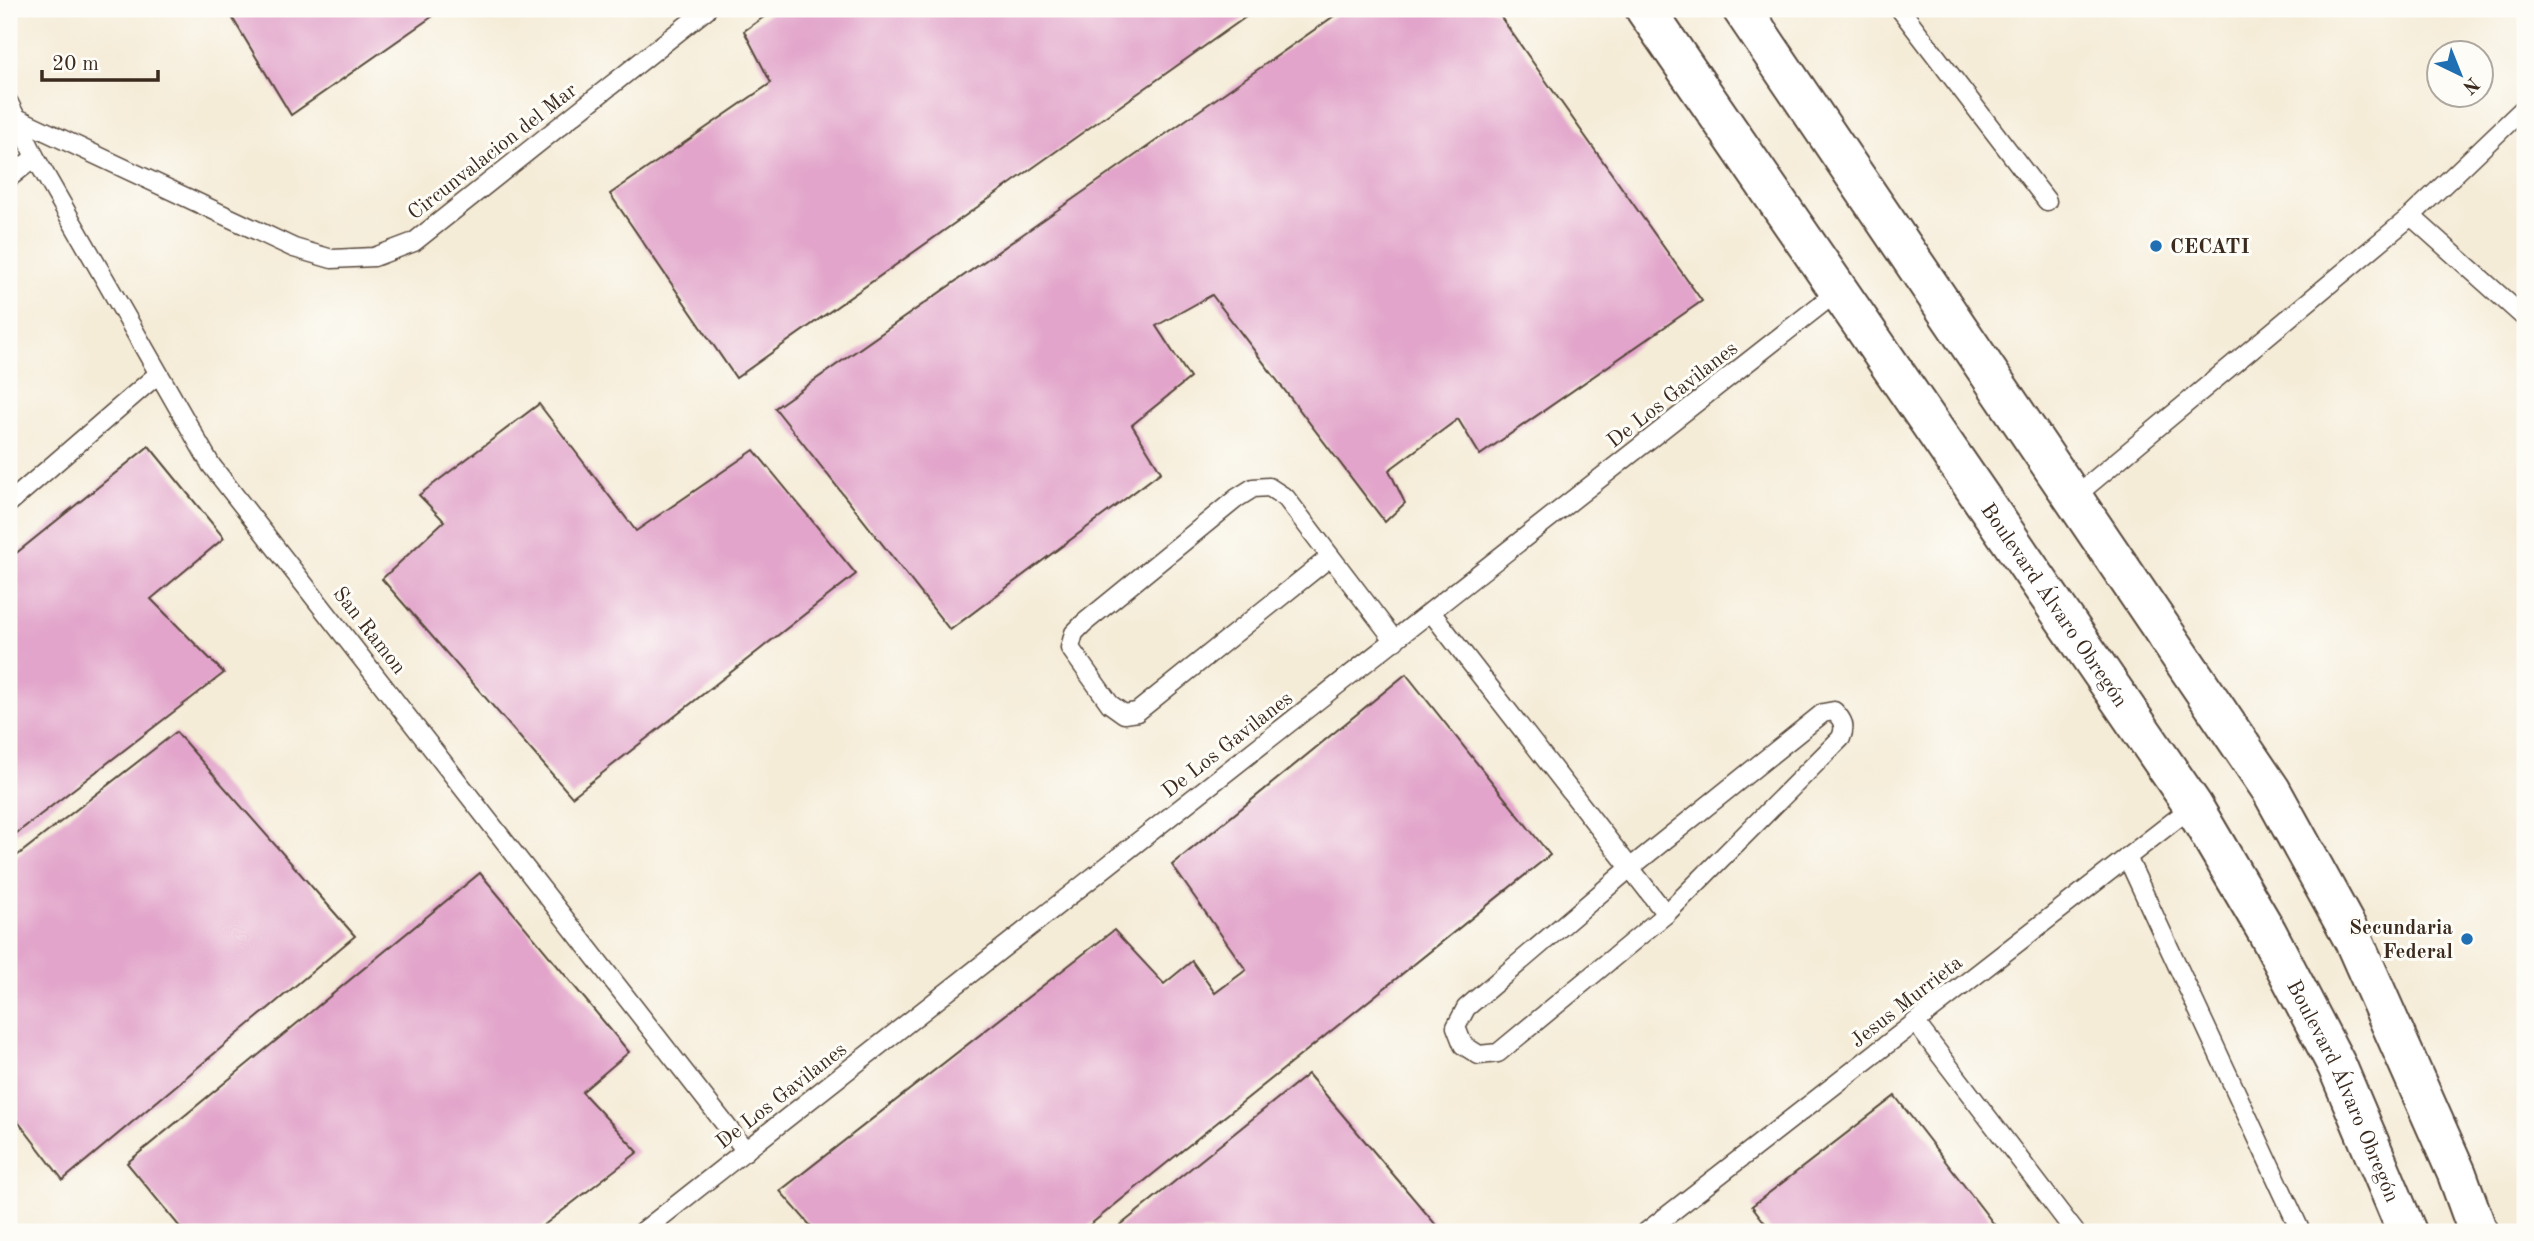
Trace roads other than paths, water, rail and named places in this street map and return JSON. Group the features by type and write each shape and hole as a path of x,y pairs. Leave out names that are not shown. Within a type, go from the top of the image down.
{"highway":[{"name":"Boulevard Álvaro Obregón","path":"1644,9 2193,806 2267,932 2337,1066 2407,1232"},
{"path":"1742,9 2271,790 2353,939 2457,1174 2478,1232"}],"lane":[{"name":"Circunvalacion del Mar","path":"12,110 294,248 332,259 374,257 414,242 707,9"},
{"path":"1900,9 2047,201"},
{"path":"2074,497 2411,216 2525,107"},
{"name":"San Ramon","path":"12,110 35,157 211,465 746,1151"},
{"path":"9,178 35,157"},
{"path":"2411,216 2525,317"},
{"name":"De Los Gavilanes","path":"642,1232 1838,291"},
{"path":"9,503 159,374"},
{"path":"1330,557 1136,712 1124,714 1110,704 1070,648 1074,633 1084,623 1237,498 1253,488 1269,487 1286,498 1395,641"},
{"path":"1431,612 1666,914"},
{"path":"1834,711 1841,719 1845,729 1841,738 1666,914 1498,1053 1479,1055 1463,1045 1456,1027 1466,1008 1630,868 1823,713 1834,711"},
{"name":"Jesus Murrieta","path":"1646,1232 2193,806"},
{"path":"2127,857 2301,1232"},
{"path":"1915,1022 2076,1232"}],"place":[{"name":"CECATI","path":"2156,246"},
{"name":"Secundaria Federal","path":"2467,939"}]}
